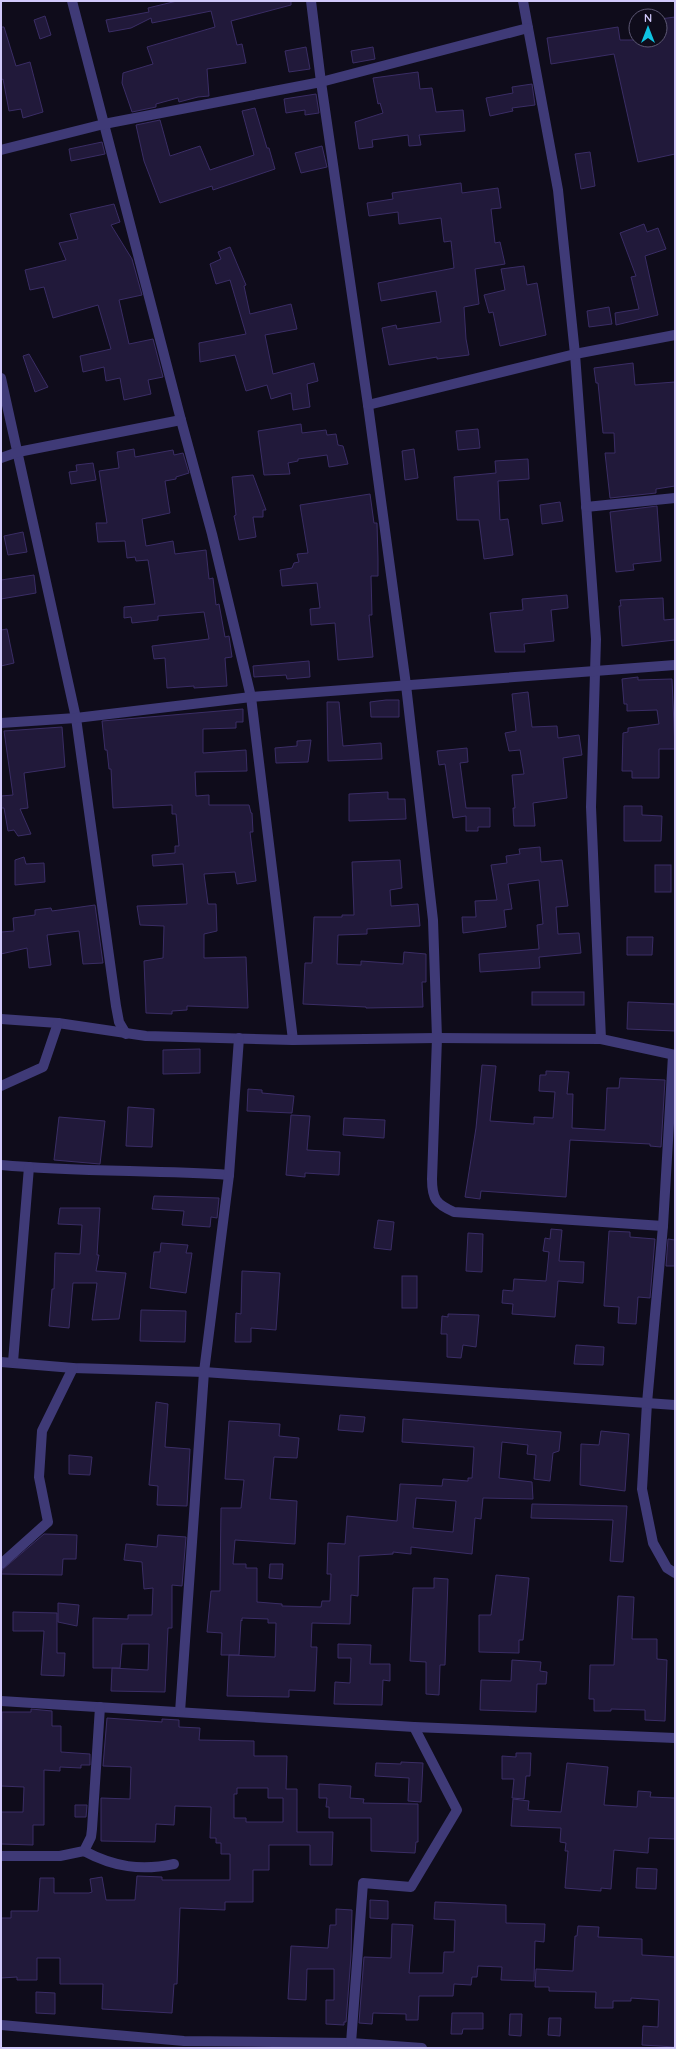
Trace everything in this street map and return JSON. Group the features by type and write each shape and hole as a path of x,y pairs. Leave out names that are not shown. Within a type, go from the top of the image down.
{"street":[{"path":"72,1 212,534 251,697 293,1040"},
{"path":"311,1 321,82 368,405 406,685 433,920 437,1038 432,1189 435,1200 443,1207 454,1212 663,1226"},
{"path":"523,1 558,190 575,354 596,638 591,807 601,1039"},
{"path":"1,150 104,124 321,82 528,28"},
{"path":"368,405 575,354 675,335"},
{"path":"1,378 76,718 116,1006 119,1022 126,1034"},
{"path":"1,458 18,452 181,420"},
{"path":"586,507 675,498"},
{"path":"1,723 76,718 251,697 675,665"},
{"path":"1,1019 58,1023 146,1036 293,1040 437,1038 601,1039 674,1055 663,1226 647,1403 642,1489 653,1543 667,1568 675,1573"},
{"path":"1,1086 44,1068 58,1023"},
{"path":"180,1712 204,1372 229,1175 239,1038"},
{"path":"1,1165 62,1170 154,1170 229,1175"},
{"path":"13,1362 29,1167"},
{"path":"1,1362 73,1368 204,1372 675,1405"},
{"path":"1,1564 48,1522 39,1477 42,1431 73,1368"},
{"path":"1,1701 414,1727 675,1738"},
{"path":"84,1851 91,1837 92,1829 100,1707"},
{"path":"351,2043 363,1883 411,1887 457,1810 414,1727"},
{"path":"1,1856 64,1856 84,1851 101,1860 119,1866 156,1868 174,1864"},
{"path":"1,2025 184,2044 351,2043 422,2048"}],"building":[{"path":"177,1 291,1 291,5 231,21 237,45 242,44 246,63 207,69 209,96 179,102 178,98 156,104 156,107 132,112 122,83 123,73 153,64 147,47 215,27 211,11 152,23 151,18 131,28 109,32 106,20 149,12 148,8"},
{"path":"45,16 51,35 40,39 34,20"},
{"path":"675,17 675,154 638,162 614,54 551,64 547,38 618,27 620,40 628,40 628,48 668,48 668,18"},
{"path":"1,27 4,27 16,66 30,62 43,112 23,118 21,109 9,111 3,79 1,80"},
{"path":"306,47 310,69 289,72 285,51"},
{"path":"373,47 375,59 353,63 351,51"},
{"path":"418,72 420,89 432,88 436,112 463,110 465,131 419,135 421,145 409,146 408,135 372,140 373,147 359,149 355,122 383,113 380,103 378,104 373,78"},
{"path":"532,84 535,105 512,108 513,111 490,116 486,98 513,93 512,87"},
{"path":"316,94 319,113 305,115 305,110 286,113 284,99"},
{"path":"255,108 275,169 213,190 212,186 160,203 144,161 136,125 160,120 170,156 200,146 210,170 254,155 242,111"},
{"path":"102,142 105,154 71,161 69,149"},
{"path":"322,146 327,167 301,173 295,153"},
{"path":"590,152 595,186 581,189 575,154"},
{"path":"461,183 462,193 498,188 501,208 491,209 495,243 500,242 505,264 475,269 479,304 464,307 466,339 469,355 437,359 437,357 389,365 382,328 396,325 397,329 441,322 436,291 381,301 378,283 454,268 451,241 444,242 441,218 399,224 398,212 369,216 367,203 393,199 392,193"},
{"path":"114,204 120,222 111,225 132,259 142,295 119,300 129,344 153,339 163,377 148,380 151,394 124,400 120,378 106,381 104,367 83,372 80,356 111,349 98,305 53,318 44,287 30,290 25,270 66,260 59,243 78,239 70,214"},
{"path":"644,224 647,232 658,228 666,249 645,256 658,315 616,325 615,313 639,309 631,277 636,276 620,233"},
{"path":"230,247 246,285 244,286 250,314 291,304 297,329 265,335 273,374 314,363 318,381 307,384 310,407 293,410 291,393 271,399 267,385 246,391 235,355 200,362 199,343 246,334 230,280 216,284 210,264 221,259 218,252"},
{"path":"524,266 527,285 537,283 546,335 500,346 493,312 489,313 484,295 505,290 501,269"},
{"path":"609,307 612,324 589,327 587,311"},
{"path":"29,354 48,387 35,392 23,356"},
{"path":"633,363 635,385 675,382 675,486 656,489 656,493 610,498 605,453 615,453 614,433 603,433 598,383 596,383 594,368"},
{"path":"301,424 302,433 326,430 327,435 336,434 338,445 343,446 348,464 329,467 327,455 298,459 298,461 288,463 290,474 264,475 258,431"},
{"path":"478,429 480,448 458,450 456,431"},
{"path":"134,449 135,457 173,450 174,455 183,453 189,473 176,477 176,479 165,481 170,513 142,519 146,546 173,541 175,554 206,550 209,579 213,578 216,605 219,604 225,637 229,636 232,657 225,658 227,686 167,688 165,658 154,659 152,646 209,639 204,612 158,616 158,620 132,623 131,617 124,618 124,607 155,604 148,560 136,561 135,557 127,558 125,541 98,542 96,523 107,523 99,471 119,468 117,452"},
{"path":"414,449 418,478 405,480 402,451"},
{"path":"528,459 529,479 498,481 500,520 508,519 513,555 484,559 479,520 457,520 454,477 496,473 495,461"},
{"path":"93,463 96,480 71,484 69,472 77,471 76,465"},
{"path":"253,475 266,510 263,510 263,517 253,517 256,537 239,540 234,516 236,515 232,477"},
{"path":"370,494 374,523 377,523 378,559 378,576 371,576 372,615 369,615 373,657 338,660 335,623 311,625 310,609 320,608 317,583 282,586 280,570 292,568 294,563 299,562 297,554 308,553 300,505"},
{"path":"560,502 563,521 542,524 540,505"},
{"path":"657,506 661,561 633,564 634,570 616,572 610,512"},
{"path":"23,532 27,552 8,555 4,536"},
{"path":"34,575 36,593 1,599 1,580"},
{"path":"567,595 568,608 551,610 554,641 524,644 525,652 495,652 490,613 523,610 522,599"},
{"path":"663,598 664,620 675,619 675,640 622,646 619,606 621,606 620,600"},
{"path":"7,629 14,663 1,666 1,630"},
{"path":"309,661 310,677 287,679 286,675 254,677 253,666"},
{"path":"638,677 638,680 672,679 675,749 659,749 659,778 632,778 632,771 622,771 623,733 628,732 628,728 659,724 657,710 627,711 627,704 624,704 622,679"},
{"path":"528,692 532,727 557,726 558,738 579,735 582,755 563,758 567,798 533,803 535,826 514,826 513,808 515,808 512,775 524,774 520,750 509,751 505,733 516,731 512,694"},
{"path":"399,700 399,717 371,717 370,702"},
{"path":"327,702 339,702 343,746 381,743 382,759 328,761"},
{"path":"243,709 243,722 236,722 236,728 203,729 203,753 246,750 247,771 195,772 196,796 209,795 209,805 249,805 252,813 253,832 250,832 256,881 237,884 235,872 204,874 208,904 216,904 217,931 204,934 204,958 246,957 248,1008 187,1006 187,1010 172,1011 172,1014 146,1013 144,961 163,958 164,926 140,925 137,906 187,904 183,864 153,866 152,855 175,853 175,846 179,846 176,814 172,814 172,805 113,808 111,769 109,769 107,750 105,750 102,721"},
{"path":"62,727 65,767 24,773 28,808 20,809 31,834 18,836 14,830 8,831 4,808 1,808 1,796 13,795 4,731"},
{"path":"311,740 308,762 276,763 275,748 297,746 297,741"},
{"path":"467,748 468,762 460,763 466,808 490,808 490,827 478,827 478,831 466,831 466,816 453,818 445,764 439,765 437,751"},
{"path":"388,792 388,799 405,799 406,819 349,821 349,794"},
{"path":"624,806 642,806 642,815 662,816 661,841 624,841"},
{"path":"540,847 541,862 562,860 568,906 556,907 558,934 579,933 581,953 539,957 540,968 480,972 479,954 539,949 537,925 543,924 539,880 508,884 512,909 504,910 506,927 463,933 462,917 476,917 475,901 497,900 491,865 507,863 506,856 520,854 519,849"},
{"path":"24,857 26,864 44,863 45,882 15,885 15,860"},
{"path":"400,860 402,888 390,890 391,906 418,904 420,926 367,929 367,934 338,935 337,964 361,965 361,961 403,964 404,952 426,954 426,982 422,982 423,1007 366,1008 303,1004 305,963 312,963 314,917 342,917 342,915 354,915 352,862"},
{"path":"655,865 671,865 671,892 655,892"},
{"path":"95,905 103,963 83,964 79,931 47,935 51,965 29,968 27,948 1,954 1,932 14,931 13,918 35,915 35,910 51,908 52,911"},
{"path":"627,937 653,937 652,955 627,955"},
{"path":"532,992 584,992 584,1005 532,1005"},
{"path":"628,1002 675,1004 675,1031 627,1029"},
{"path":"200,1049 200,1073 163,1074 163,1050"},
{"path":"482,1065 496,1066 490,1121 534,1124 534,1117 553,1118 555,1092 539,1091 540,1075 546,1075 546,1071 569,1072 567,1094 573,1094 572,1128 605,1130 607,1088 619,1088 620,1078 665,1080 661,1147 650,1146 650,1144 570,1140 566,1197 481,1191 480,1199 465,1197 476,1128"},
{"path":"248,1089 262,1090 262,1093 294,1096 292,1113 247,1111"},
{"path":"128,1107 154,1109 152,1147 126,1146"},
{"path":"291,1115 310,1116 307,1150 340,1152 339,1175 305,1173 305,1177 286,1175"},
{"path":"59,1117 105,1121 100,1164 54,1160"},
{"path":"344,1118 385,1120 384,1138 343,1135"},
{"path":"154,1196 219,1198 217,1218 211,1217 210,1227 182,1225 184,1211 152,1209"},
{"path":"60,1208 100,1208 97,1255 99,1255 96,1271 126,1273 119,1319 92,1320 97,1283 73,1283 69,1328 49,1326 52,1289 54,1289 55,1253 80,1254 82,1225 58,1224"},
{"path":"378,1220 394,1222 391,1250 374,1248"},
{"path":"551,1229 562,1230 559,1261 584,1262 583,1283 558,1281 555,1317 512,1314 513,1304 502,1303 503,1290 513,1291 514,1279 546,1281 549,1252 543,1251 545,1238 550,1239"},
{"path":"609,1231 630,1232 630,1237 655,1239 650,1298 638,1297 636,1324 618,1323 619,1307 604,1306"},
{"path":"468,1233 483,1234 482,1272 466,1271"},
{"path":"668,1239 675,1240 675,1266 666,1266"},
{"path":"161,1243 188,1245 186,1253 192,1253 186,1293 150,1288 154,1252 160,1252"},
{"path":"242,1271 280,1273 276,1330 251,1328 251,1342 235,1342 236,1313 241,1314"},
{"path":"402,1276 417,1276 417,1308 402,1308"},
{"path":"141,1310 186,1311 185,1342 140,1341"},
{"path":"448,1314 479,1315 476,1347 463,1345 461,1358 447,1357 447,1334 441,1334 442,1316 448,1317"},
{"path":"576,1345 604,1347 603,1365 574,1364"},
{"path":"156,1402 168,1404 165,1447 190,1449 187,1506 157,1505 158,1486 149,1485"},
{"path":"340,1415 365,1417 363,1432 338,1430"},
{"path":"403,1419 561,1432 559,1451 553,1453 550,1481 534,1479 536,1455 527,1454 528,1445 502,1442 499,1478 532,1482 533,1499 483,1498 481,1519 475,1518 472,1554 411,1547 411,1554 393,1552 393,1554 359,1556 358,1596 351,1595 350,1624 312,1623 311,1647 317,1647 315,1691 289,1690 289,1697 227,1696 229,1655 221,1655 222,1633 207,1632 211,1591 220,1591 221,1508 241,1508 244,1480 225,1479 229,1421 280,1424 279,1436 299,1438 297,1458 274,1457 270,1499 297,1501 295,1544 235,1540 233,1564 246,1564 246,1568 257,1568 257,1602 282,1604 282,1606 321,1607 322,1601 330,1601 331,1574 327,1574 328,1543 345,1544 347,1516 397,1521 400,1484 442,1486 443,1479 468,1481 468,1478 472,1478 474,1447 402,1442","holes":["416,1498 456,1501 453,1532 413,1528","242,1618 268,1619 268,1623 276,1623 275,1657 229,1655 239,1655"]},
{"path":"601,1431 629,1434 625,1491 580,1485 581,1444 599,1445"},
{"path":"69,1455 92,1457 90,1475 69,1474"},
{"path":"532,1504 627,1506 623,1562 610,1561 613,1520 531,1518"},
{"path":"44,1534 77,1535 76,1559 63,1559 62,1575 1,1574 2,1570"},
{"path":"158,1535 186,1537 182,1586 172,1585 172,1628 168,1628 165,1692 111,1691 112,1668 93,1668 93,1618 128,1619 128,1615 152,1615 153,1588 144,1589 142,1562 124,1560 126,1544 157,1547","holes":["122,1644 149,1644 148,1670 112,1668 120,1668"]},
{"path":"270,1564 283,1564 282,1579 269,1578"},
{"path":"496,1575 529,1578 523,1640 519,1640 519,1653 479,1652 479,1615 491,1615"},
{"path":"434,1578 448,1579 445,1665 440,1665 439,1695 426,1694 426,1662 410,1661 413,1588 434,1588"},
{"path":"618,1596 634,1597 632,1639 657,1639 657,1659 667,1660 665,1721 645,1720 645,1710 611,1709 611,1711 594,1711 594,1699 589,1699 590,1665 614,1665"},
{"path":"58,1603 79,1605 77,1626 58,1622"},
{"path":"13,1612 57,1613 57,1653 65,1653 64,1676 41,1675 44,1631 13,1631"},
{"path":"338,1644 371,1645 370,1664 390,1664 390,1681 383,1680 382,1705 334,1704 335,1682 350,1683 351,1658 338,1658"},
{"path":"512,1660 541,1662 540,1671 547,1672 546,1684 537,1684 536,1712 480,1710 481,1680 511,1681"},
{"path":"31,1709 52,1711 52,1726 61,1726 61,1752 90,1754 90,1765 81,1765 81,1768 60,1767 60,1771 44,1770 44,1825 33,1825 33,1845 1,1844 1,1812 23,1812 24,1787 1,1786 2,1712 31,1712"},
{"path":"107,1718 162,1722 162,1719 179,1720 179,1727 200,1728 199,1740 254,1741 254,1756 287,1756 286,1789 297,1789 297,1832 333,1832 332,1865 310,1865 310,1845 269,1845 269,1870 253,1870 253,1902 225,1902 225,1910 180,1908 177,1984 174,1984 172,2013 102,2009 103,1984 60,1984 60,1958 37,1958 37,1980 17,1980 17,1977 1,1978 1,1918 11,1918 11,1911 38,1911 40,1878 54,1878 54,1893 89,1893 92,1892 90,1879 102,1877 106,1900 135,1900 137,1876 162,1877 162,1880 230,1880 230,1854 221,1854 221,1843 216,1843 216,1838 210,1838 211,1807 175,1806 174,1825 156,1824 155,1842 101,1841 101,1798 130,1799 131,1767 103,1766","holes":["237,1788 268,1788 268,1798 283,1798 283,1822 246,1822 246,1818 234,1818 234,1794 237,1794"]},
{"path":"516,1753 531,1753 530,1776 526,1776 524,1799 512,1798 514,1779 502,1779 502,1756 516,1757"},
{"path":"401,1762 423,1763 421,1802 408,1801 409,1778 375,1776 376,1763 401,1764"},
{"path":"567,1763 608,1767 604,1805 637,1807 638,1791 651,1792 650,1797 675,1798 675,1839 649,1838 648,1853 614,1850 611,1889 601,1888 601,1891 565,1888 568,1851 565,1851 566,1843 560,1842 561,1828 511,1826 513,1799 529,1801 528,1810 561,1812"},
{"path":"319,1784 351,1786 350,1798 364,1799 363,1803 418,1804 418,1842 416,1842 415,1853 371,1851 371,1818 329,1818 329,1807 326,1807 327,1798 319,1798"},
{"path":"75,1805 87,1805 86,1817 75,1817"},
{"path":"637,1868 657,1869 656,1889 636,1888"},
{"path":"370,1900 388,1901 388,1919 370,1918"},
{"path":"435,1902 506,1905 506,1923 545,1924 544,1942 535,1941 534,1981 501,1980 502,1967 478,1966 477,1977 472,1977 471,1985 454,1984 453,1996 419,1996 418,2020 406,2020 406,2014 373,2013 372,2024 359,2023 364,1957 391,1958 392,1924 413,1925 409,1973 443,1973 444,1952 454,1952 455,1920 434,1919"},
{"path":"336,1909 352,1910 351,1956 346,2022 344,2022 344,2025 326,2024 326,2000 334,2000 334,1969 307,1969 306,2000 288,1999 291,1946 328,1948 330,1925 336,1925"},
{"path":"578,1926 599,1927 598,1937 642,1939 642,1955 675,1957 675,2047 642,2045 643,2026 658,2027 659,2000 631,1998 631,2001 613,2001 613,2008 595,2008 596,1992 549,1991 549,1987 535,1987 536,1969 573,1971 575,1936 577,1936"},
{"path":"36,1992 55,1993 55,2014 36,2013"},
{"path":"452,2013 483,2013 483,2029 463,2029 462,2034 451,2034"},
{"path":"510,2014 522,2014 521,2036 509,2035"},
{"path":"549,2018 561,2018 560,2036 548,2035"}]}
